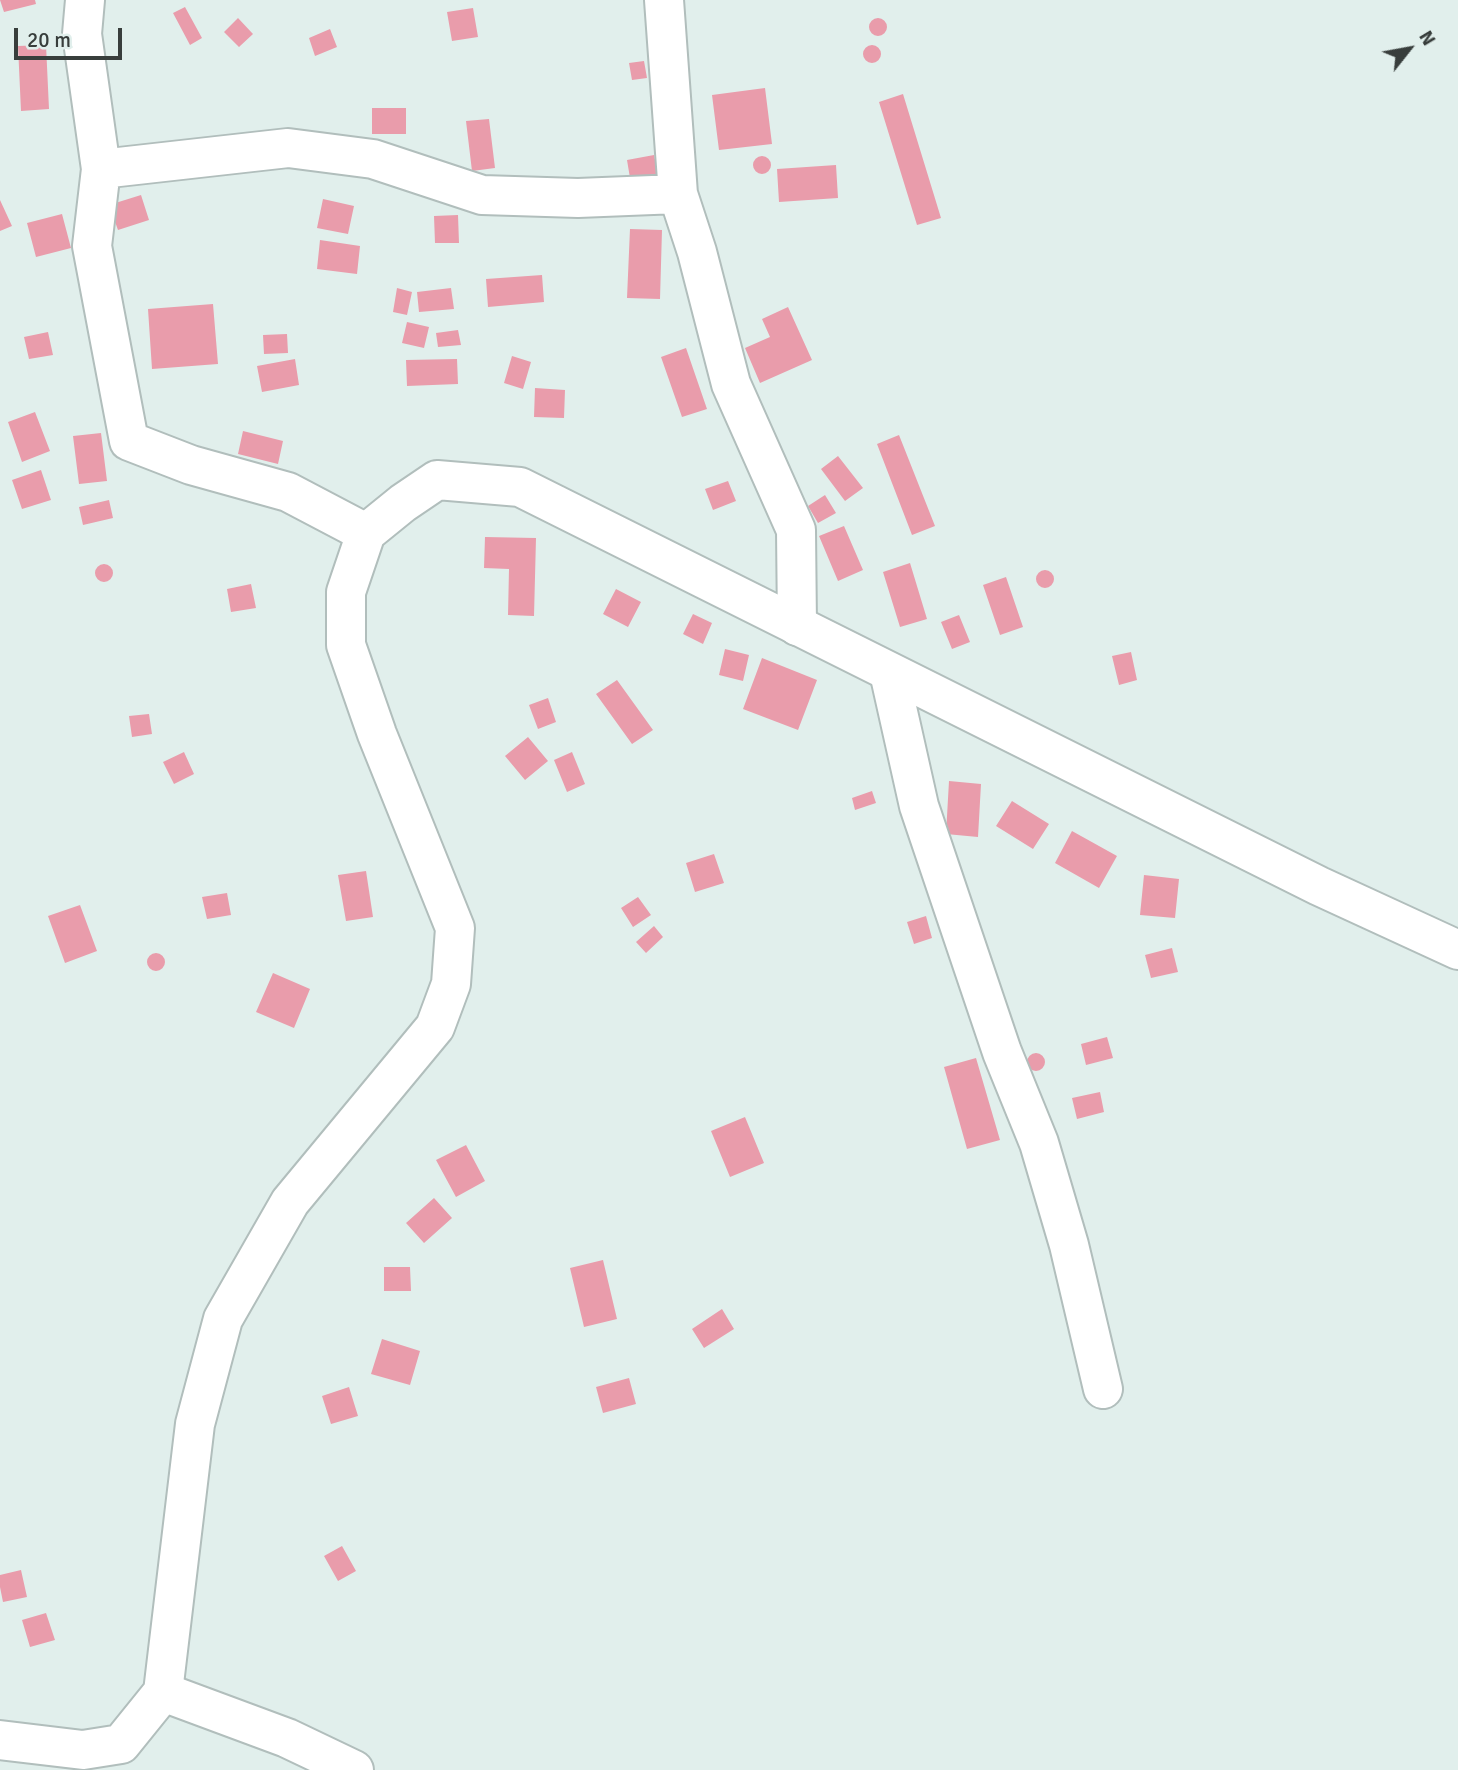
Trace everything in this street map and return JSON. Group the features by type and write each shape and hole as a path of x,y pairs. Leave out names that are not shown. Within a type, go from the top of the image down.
{"street":[{"path":"85,0 82,34 102,169 92,246 129,440 191,465 288,492 366,533"},
{"path":"664,0 678,194 697,252 732,384 796,530 797,626"},
{"path":"102,169 288,148 373,159 482,195 578,198 678,194"},
{"path":"0,1740 83,1750 121,1744 163,1692 195,1424 223,1319 290,1202 435,1027 451,984 455,928 377,734 346,645 346,592 366,533 437,480 520,487 1319,886 1458,950"},
{"path":"890,672 919,806 1002,1052 1039,1143 1069,1245 1103,1389"},
{"path":"163,1692 287,1738 354,1770"}],"building":[{"path":"0,0 35,0 36,4 4,12"},
{"path":"185,7 202,38 190,45 173,13"},
{"path":"473,8 478,37 452,41 447,12"},
{"path":"238,18 253,34 239,47 224,32"},
{"path":"878,18 884,21 887,27 884,33 878,36 872,33 869,27 872,21"},
{"path":"330,29 337,47 315,56 309,38"},
{"path":"46,45 49,109 21,111 18,46"},
{"path":"872,45 878,48 881,54 878,60 872,63 866,60 863,54 866,48"},
{"path":"644,61 647,78 632,80 629,63"},
{"path":"765,88 772,144 719,150 712,95"},
{"path":"903,94 941,218 917,225 879,102"},
{"path":"372,108 406,108 406,134 372,134"},
{"path":"489,119 495,168 472,171 466,121"},
{"path":"654,155 659,179 631,184 627,160"},
{"path":"758,156 766,156 771,165 769,172 758,174 753,169 753,161"},
{"path":"836,165 838,198 779,202 777,169"},
{"path":"141,195 149,220 118,230 109,205"},
{"path":"323,199 354,206 348,234 317,228"},
{"path":"0,200 12,226 0,231"},
{"path":"62,214 71,248 36,257 27,223"},
{"path":"458,215 459,243 435,243 434,216"},
{"path":"630,229 662,230 660,299 627,298"},
{"path":"320,240 360,246 357,274 317,269"},
{"path":"542,275 544,302 488,307 486,279"},
{"path":"397,288 412,292 407,315 393,312"},
{"path":"451,288 454,309 419,312 417,292"},
{"path":"213,304 218,364 152,369 148,309"},
{"path":"788,307 812,360 760,383 745,348 770,337 762,319"},
{"path":"407,322 429,327 424,348 402,343"},
{"path":"458,330 461,345 438,347 436,333"},
{"path":"48,332 53,355 29,359 24,337"},
{"path":"287,334 288,353 264,354 263,335"},
{"path":"686,348 707,409 682,417 661,357"},
{"path":"512,356 531,362 523,389 504,383"},
{"path":"295,359 299,385 262,392 257,366"},
{"path":"457,359 458,384 407,386 406,360"},
{"path":"535,388 565,390 564,418 534,417"},
{"path":"35,412 50,451 22,462 8,422"},
{"path":"243,431 283,441 278,464 238,454"},
{"path":"101,433 107,481 79,484 73,436"},
{"path":"899,435 935,526 912,535 877,444"},
{"path":"838,456 863,488 845,501 821,469"},
{"path":"41,470 51,500 22,509 12,480"},
{"path":"728,481 736,501 713,510 705,489"},
{"path":"825,495 836,513 818,523 808,506"},
{"path":"109,500 113,518 83,525 79,507"},
{"path":"844,526 863,570 838,581 819,536"},
{"path":"485,537 536,538 534,616 508,615 509,569 484,568"},
{"path":"910,563 927,619 900,627 883,572"},
{"path":"104,564 110,567 113,573 110,579 104,582 98,579 95,573 98,567"},
{"path":"1045,570 1051,573 1054,579 1051,585 1045,588 1039,585 1036,579 1039,573"},
{"path":"1006,577 1023,627 1000,635 983,585"},
{"path":"251,584 256,608 231,612 227,589"},
{"path":"616,589 641,602 628,627 603,614"},
{"path":"693,614 712,623 703,644 683,634"},
{"path":"959,615 970,642 952,649 941,622"},
{"path":"725,649 749,655 743,681 719,675"},
{"path":"1131,652 1137,680 1119,685 1112,656"},
{"path":"762,658 817,680 798,730 743,709"},
{"path":"617,680 653,730 632,744 596,694"},
{"path":"548,698 556,722 538,729 529,705"},
{"path":"149,714 152,734 132,737 129,716"},
{"path":"528,737 548,761 525,780 505,756"},
{"path":"184,752 194,774 174,784 163,762"},
{"path":"572,752 585,784 567,792 554,760"},
{"path":"949,781 981,784 978,837 946,834"},
{"path":"872,791 876,803 855,810 852,798"},
{"path":"1012,801 1049,824 1033,849 996,826"},
{"path":"1072,831 1117,856 1099,888 1055,863"},
{"path":"714,854 724,883 695,892 686,863"},
{"path":"366,871 373,917 346,921 338,875"},
{"path":"1144,875 1179,879 1175,918 1140,915"},
{"path":"227,893 231,915 207,919 202,897"},
{"path":"638,897 651,915 633,927 621,908"},
{"path":"80,905 97,951 65,963 48,916"},
{"path":"926,916 932,938 914,944 907,922"},
{"path":"654,926 663,937 646,953 636,942"},
{"path":"1172,948 1178,972 1151,978 1145,955"},
{"path":"156,953 162,956 165,962 162,968 156,971 150,968 147,962 150,956"},
{"path":"273,973 310,989 294,1028 256,1012"},
{"path":"1107,1037 1113,1058 1086,1065 1081,1044"},
{"path":"1032,1053 1040,1053 1045,1062 1043,1069 1032,1071 1027,1066 1027,1058"},
{"path":"976,1058 1000,1140 967,1149 944,1067"},
{"path":"1100,1092 1104,1112 1077,1119 1072,1098"},
{"path":"745,1117 764,1163 730,1177 711,1131"},
{"path":"466,1145 485,1181 456,1197 436,1160"},
{"path":"434,1198 452,1218 424,1243 406,1223"},
{"path":"603,1260 617,1319 584,1327 570,1268"},
{"path":"384,1267 410,1267 411,1291 384,1291"},
{"path":"722,1309 734,1329 704,1348 692,1329"},
{"path":"382,1339 420,1351 410,1385 371,1374"},
{"path":"629,1378 636,1404 603,1413 596,1387"},
{"path":"349,1387 358,1416 331,1424 322,1396"},
{"path":"342,1546 356,1571 338,1581 324,1556"},
{"path":"21,1570 27,1597 3,1602 0,1575"},
{"path":"46,1613 55,1640 30,1647 22,1620"}]}
